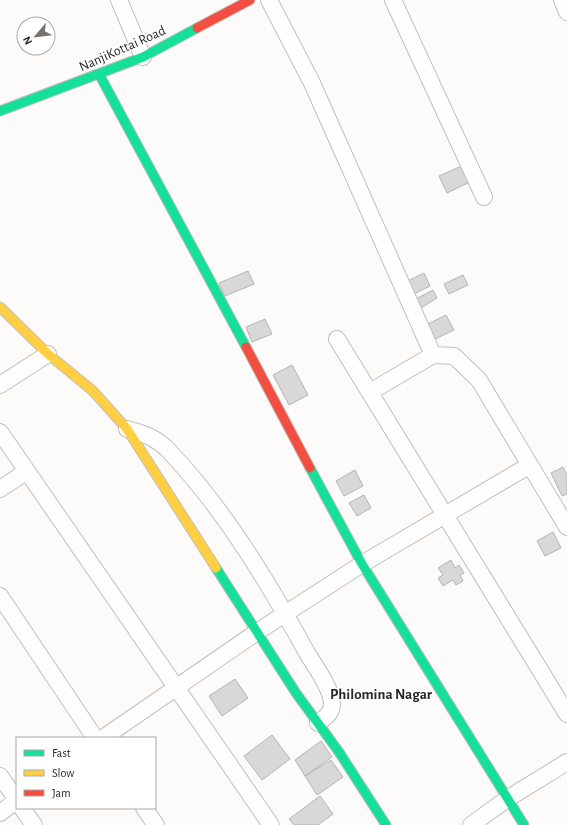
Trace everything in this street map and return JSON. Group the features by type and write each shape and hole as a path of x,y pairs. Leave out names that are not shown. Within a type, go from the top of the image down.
{"street":[{"path":"119,0 143,57"},
{"name":"NanjiKottai Road","path":"0,111 143,57 250,0"},
{"path":"269,0 312,83 433,354"},
{"path":"393,0 484,197"},
{"path":"562,0 567,12"},
{"path":"99,74 362,564 524,825"},
{"path":"0,307 48,354 92,391 127,429 296,693 318,723 386,825"},
{"path":"337,339 567,714"},
{"path":"0,385 48,354"},
{"path":"370,392 433,354 454,356 479,380 567,527"},
{"path":"127,429 149,435 168,450 223,516 286,614 327,688 332,705 330,713 318,723"},
{"path":"0,432 271,825"},
{"path":"104,737 257,632 362,564 444,514 530,465"},
{"path":"0,489 27,471"},
{"path":"0,596 94,737"},
{"path":"471,825 507,799 567,762"},
{"path":"0,776 16,799"},
{"path":"0,813 16,801"},
{"path":"23,809 34,825"},
{"path":"145,809 156,825"}],"building":[{"path":"464,165 472,181 447,193 439,176"},
{"path":"248,271 254,284 225,296 219,283"},
{"path":"424,273 430,286 414,294 408,281"},
{"path":"463,275 468,285 449,294 444,284"},
{"path":"433,290 437,298 421,308 416,299"},
{"path":"446,315 454,330 431,341 424,326"},
{"path":"265,319 272,334 252,342 246,327"},
{"path":"292,365 308,395 289,405 273,375"},
{"path":"563,467 567,475 567,494 562,496 551,473"},
{"path":"355,470 363,486 344,496 336,481"},
{"path":"364,495 371,508 357,516 349,503"},
{"path":"553,532 561,548 545,556 537,541"},
{"path":"451,560 455,568 459,565 464,573 460,575 463,581 456,585 453,580 443,586 438,578 443,575 438,568"},
{"path":"235,679 248,698 222,716 209,696"},
{"path":"272,735 290,759 262,780 244,756"},
{"path":"321,741 332,757 305,776 295,760"},
{"path":"331,760 343,777 317,795 305,776"},
{"path":"320,796 333,814 318,825 294,825 289,819"}],"traffic: fast":[{"path":"0,111 143,57 197,28"},
{"path":"99,74 246,347"},
{"path":"310,468 362,564 524,825"},
{"path":"216,568 296,693 339,752 386,825"}],"traffic: slow":[{"path":"0,307 48,354 93,391 127,429 216,568"}],"traffic: jam":[{"path":"197,28 250,0"},
{"path":"246,347 310,468"}],"district":[{"name":"Philomina Nagar","path":"381,694"}]}
